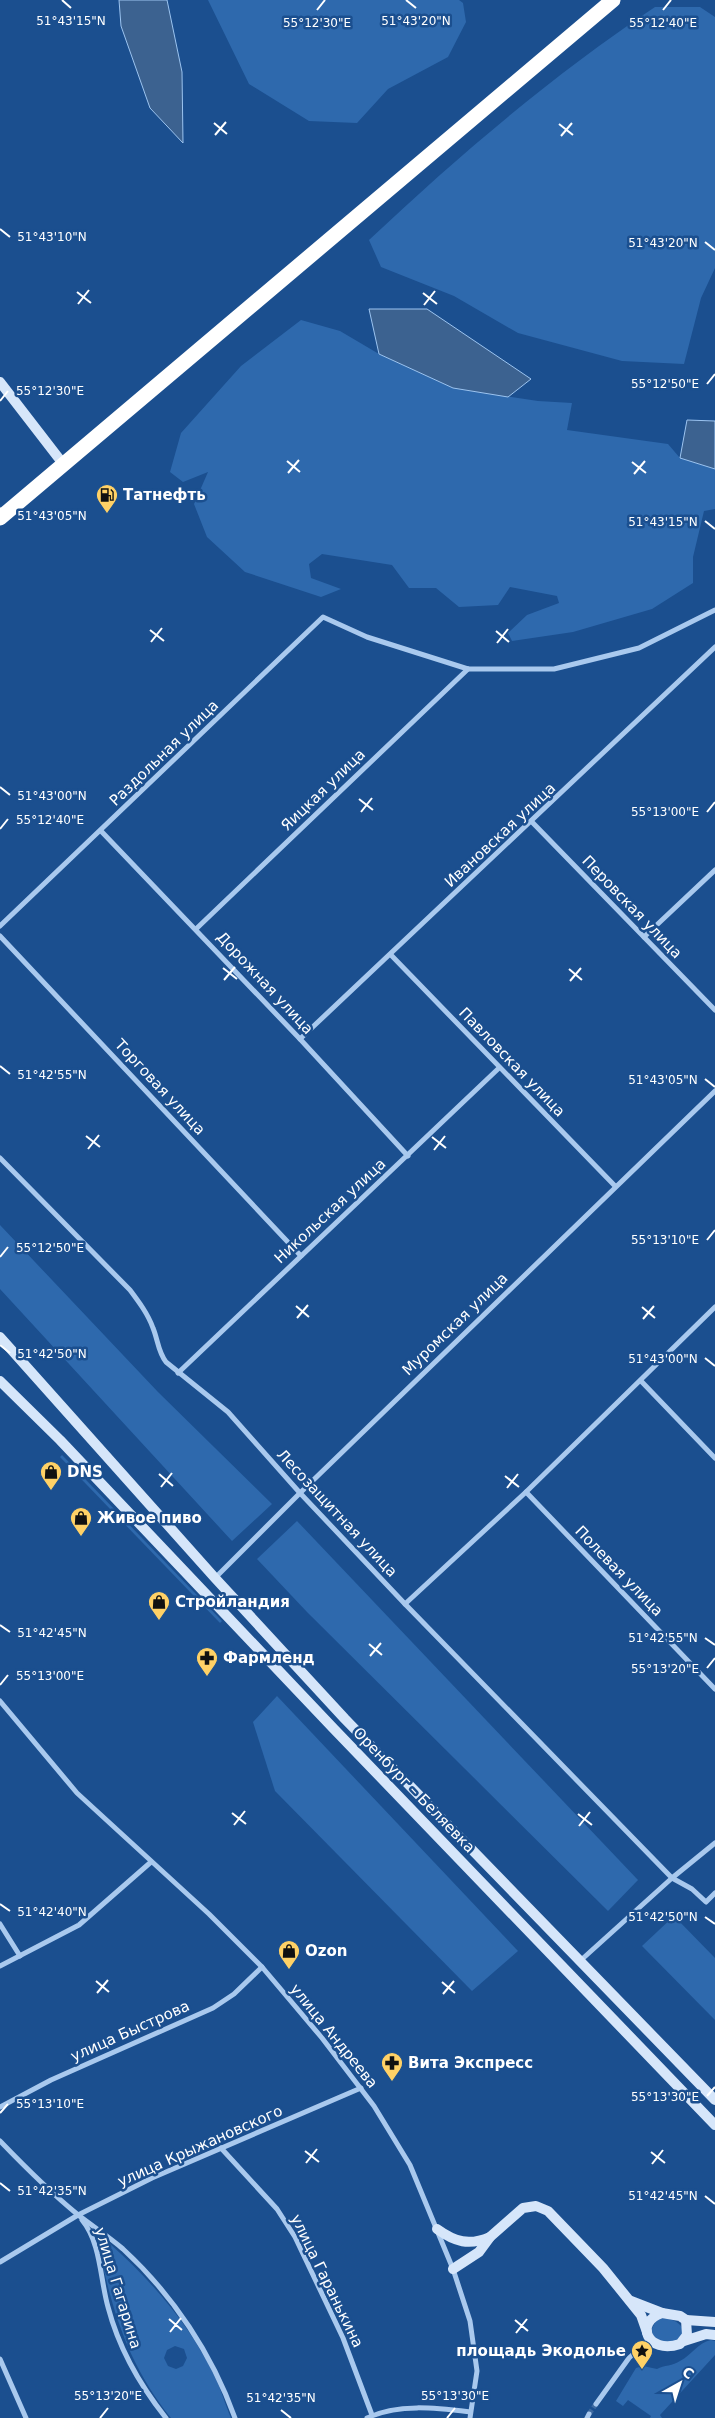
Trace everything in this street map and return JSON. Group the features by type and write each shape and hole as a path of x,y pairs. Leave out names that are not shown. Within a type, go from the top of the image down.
{"highway":[{"path":"0,518 613,0"}],"main road":[{"path":"0,382 64,465"},
{"name":"Оренбург – Беляевка","path":"0,1337 108,1460 345,1719 715,2100"},
{"name":"Оренбург – Беляевка","path":"0,1381 93,1474 341,1736 715,2125"},
{"path":"453,2269 479,2252 490,2237 523,2208 536,2206 548,2211 582,2244 630,2300 641,2315 648,2336 654,2345 680,2344 687,2335 686,2320"},
{"path":"437,2229 449,2237 465,2243 490,2237"},
{"path":"630,2300 662,2313 680,2316 686,2320 715,2322"},
{"path":"648,2336 650,2322 655,2316 662,2313"},
{"path":"684,2340 706,2334 715,2335"}],"street":[{"path":"468,669 554,669 638,648 715,610"},
{"name":"Раздольная улица","path":"0,926 323,617 367,637 468,669"},
{"name":"Ивановская улица","path":"300,1039 532,822 715,647"},
{"name":"Яицкая улица","path":"196,929 468,669"},
{"name":"Перовская улица","path":"532,822 715,1010"},
{"name":"Дорожная улица","path":"101,831 300,1039 408,1156"},
{"path":"644,937 715,870"},
{"name":"Торговая улица","path":"0,936 301,1256"},
{"name":"Павловская улица","path":"391,955 615,1186"},
{"name":"Никольская улица","path":"178,1373 499,1068"},
{"name":"Муромская улица","path":"215,1578 615,1186 715,1091"},
{"name":"Лесозащитная улица","path":"0,1158 130,1290 150,1320 160,1356 178,1373 207,1393 228,1412 300,1493 405,1604 672,1878 692,1889 706,1902 715,1893"},
{"path":"405,1604 526,1492 715,1308"},
{"path":"641,1381 715,1458"},
{"name":"Полевая улица","path":"526,1492 715,1689"},
{"name":"улица Андреева","path":"0,1701 77,1792 209,1914 262,1967 361,2088 410,2165 453,2269 470,2321 476,2365 470,2415"},
{"path":"579,1961 672,1878 715,1843"},
{"path":"0,1966 79,1925 151,1862"},
{"path":"0,1924 20,1956"},
{"name":"улица Быстрова","path":"0,2107 51,2080 213,2008 234,1994 262,1967"},
{"name":"улица Крыжановского","path":"0,2262 78,2215 152,2178 361,2088"},
{"name":"улица Гагарина","path":"0,2141 78,2215 123,2249 172,2303 217,2376 235,2418"},
{"name":"улица Гаранькина","path":"221,2148 278,2209 295,2237 343,2338 370,2417"},
{"name":"улица Гагарина","path":"78,2215 92,2236 108,2307 122,2349 134,2374 166,2418"},
{"path":"596,2404 629,2358 648,2336"},
{"path":"0,2359 26,2418"},
{"path":"370,2417 402,2410 438,2408 470,2415"}],"shaded area":[{"path":"119,0 167,0 182,72 183,143 150,108 121,26"},
{"path":"208,0 459,0 463,3 466,22 448,57 388,89 357,123 309,121 249,84"},
{"path":"655,7 700,7 715,17 715,268 701,298 684,364 622,361 518,333 454,296 381,267 369,240 472,147 543,88"},
{"path":"369,309 427,309 531,379 508,397 453,388 379,354"},
{"path":"301,320 340,331 379,354 453,388 538,401 572,403 567,430 668,444 680,458 715,469 715,509 704,511 693,557 693,583 652,609 573,632 512,641 508,633 527,615 559,603 557,596 510,587 498,605 459,607 436,588 409,588 392,565 322,554 309,564 311,578 341,589 321,597 245,572 207,537 194,504 208,472 183,482 170,472 181,433 241,366"},
{"path":"687,420 715,421 715,469 680,458"},
{"path":"0,1225 158,1392 272,1504 232,1541 0,1289"},
{"path":"62,1455 222,1621 220,1623 60,1457"},
{"path":"297,1521 638,1880 608,1911 307,1612 257,1559"},
{"path":"277,1696 518,1951 472,1991 275,1791 253,1722"},
{"path":"674,1916 715,1958 715,2020 642,1946"},
{"path":"105,2242 109,2243 140,2272 168,2304 204,2356 219,2386 231,2418 171,2418 145,2380 126,2342 112,2301 100,2247","holes":["175,2346 184,2349 187,2358 183,2366 176,2369 168,2366 164,2358 167,2350"]},
{"path":"661,2318 674,2320 681,2326 683,2329 679,2339 667,2342 653,2338 651,2330 656,2321"},
{"path":"711,2340 715,2341 715,2355 660,2415 662,2418 650,2418 651,2416 628,2400 623,2406 616,2401 636,2368 643,2366 657,2369 674,2364 702,2344"}],"tunnel":[{"path":"589,2414 596,2404"}],"place":[{"name":"Татнефть","path":"107,514"},
{"name":"DNS","path":"51,1491"},
{"name":"Живое пиво","path":"81,1537"},
{"name":"Стройландия","path":"159,1621"},
{"name":"Фармленд","path":"207,1677"},
{"name":"Ozon","path":"289,1970"},
{"name":"Вита Экспресс","path":"392,2082"},
{"name":"площадь Экодолье","path":"642,2370"}]}
